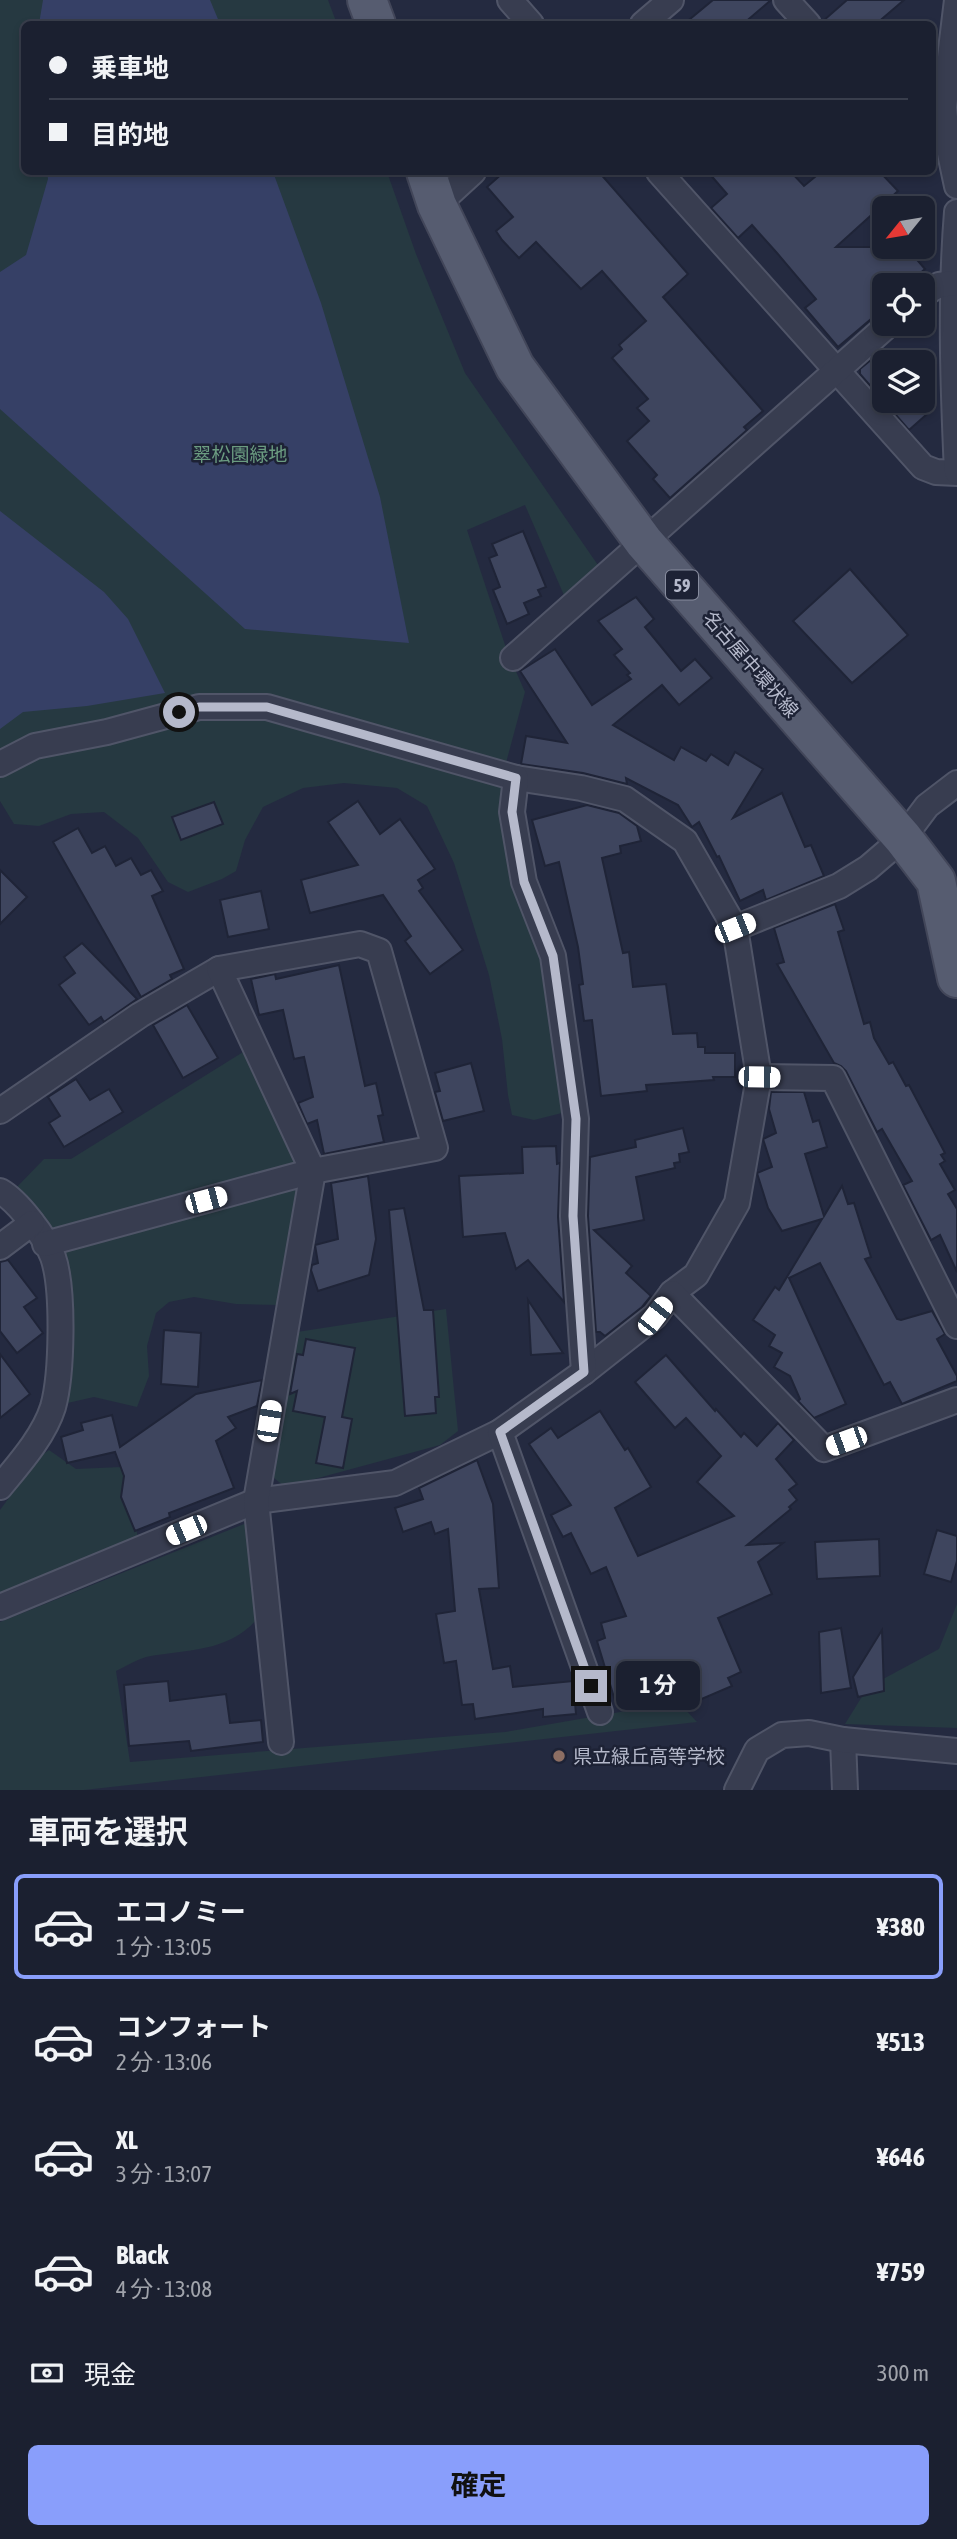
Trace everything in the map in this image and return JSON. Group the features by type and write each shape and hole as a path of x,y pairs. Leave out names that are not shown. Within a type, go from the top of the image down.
{"main road":[{"name":"名古屋中環状線","path":"432,188 515,367 644,542 903,838 936,881 957,978"}],"street":[{"path":"510,0 528,21"},
{"path":"646,21 671,0"},
{"path":"786,0 805,21"},
{"path":"957,0 940,139 957,186"},
{"path":"432,188 465,175"},
{"path":"662,175 923,467 936,472 957,473 954,408 957,212"},
{"path":"935,287 954,284"},
{"path":"513,658 875,336"},
{"path":"0,764 35,746 107,732 199,707 267,707 516,778 580,788 625,799 685,841 735,928 759,1077 737,1203 696,1275 672,1293 655,1316 584,1372 500,1432 395,1483 256,1501 0,1607"},
{"path":"516,778 512,812 524,882 553,956 576,1119 573,1216 584,1372"},
{"path":"735,928 839,886 867,868 903,838 927,806 957,783"},
{"path":"0,1111 140,1016 219,969 360,944 379,951 435,1148 313,1171 45,1244"},
{"path":"219,969 313,1171 256,1501 281,1741"},
{"path":"759,1077 833,1078 957,1326"},
{"path":"0,1191 32,1223 53,1257 61,1310 52,1408 31,1449 0,1487"},
{"path":"0,1247 32,1223"},
{"path":"672,1293 824,1449 957,1400"},
{"path":"500,1432 600,1712"},
{"path":"737,1790 757,1750 782,1735 809,1733 843,1740 957,1751"},
{"path":"843,1740 845,1790"}],"green space":[{"name":"翠松園緑地","path":"0,0 328,0 336,21 21,21 21,175 388,175 416,254 465,373 600,568 566,600 525,505 467,530 507,651 525,692 506,763 380,726 267,698 0,753"},
{"path":"267,716 508,782 545,955 566,1112 534,1120 512,1115 502,1039 489,975 454,863 427,806 397,788 344,783 303,788 263,807 245,840 236,871 188,892 168,882 138,838 104,812 71,814 39,826 14,824 0,801 0,777 38,758 198,719"},
{"path":"248,1049 301,1170 53,1237 14,1190 44,1159 71,1159"},
{"path":"303,1178 280,1305 236,1304 194,1297 169,1302 156,1313 147,1346 149,1376 137,1407 94,1397 63,1404 55,1247"},
{"path":"446,1309 458,1431 440,1445 285,1487 268,1473 297,1332"},
{"path":"49,1450 76,1469 121,1467 138,1537 0,1596 0,1510 39,1457"},
{"path":"249,1522 258,1618 247,1629 221,1644 146,1657 116,1671 130,1762 505,1732 660,1705 684,1708 697,1722 84,1790 0,1790 0,1622"},
{"path":"957,1604 957,1728 845,1724 868,1687 939,1649"}],"water":[{"path":"43,0 210,0 219,21 40,21"},
{"path":"47,175 274,175 321,303 380,497 409,643 245,629 0,409 0,272 26,255"},
{"path":"0,511 104,592 128,619 165,693 87,706 23,712 0,729"}],"building":[{"path":"713,0 771,0 746,21 688,21"},
{"path":"847,0 904,0 880,21 823,21"},
{"path":"501,175 602,175 688,274 663,297 763,411 744,427 747,430 670,498 653,479 657,475 627,441 649,421 637,408 648,399 612,358 622,349 619,345 646,321 602,271 581,289 536,242 519,258 496,231 513,217 487,187"},
{"path":"711,175 794,175 804,186 817,175 883,175 898,191 892,196 872,196 872,214 836,247 872,247 872,259 916,259 925,269 920,273 872,273 872,318 838,347 805,308 816,299 752,225 738,238 711,208 727,194"},
{"path":"872,359 872,388 860,374 860,369"},
{"path":"894,413 928,413 909,430"},
{"path":"523,531 546,587 538,590 541,596 524,603 529,614 507,624 493,590 500,587 489,558 497,555 492,544"},
{"path":"850,569 908,635 852,683 793,621"},
{"path":"636,597 654,619 645,627 681,671 695,659 712,678 679,705 662,685 613,725 674,760 681,747 706,761 711,754 728,765 735,752 763,769 733,818 782,793 805,847 811,845 824,876 766,900 763,890 740,901 699,822 692,827 678,805 626,778 627,784 583,773 521,764 526,736 567,743 520,671 555,649 592,705 631,679 627,675 630,673 614,655 622,649 598,621"},
{"path":"358,801 380,834 400,819 435,869 418,880 423,888 419,891 463,950 430,974 405,941 411,936 383,895 310,913 301,880 358,865 328,822"},
{"path":"214,802 223,824 181,840 172,817"},
{"path":"587,805 619,813 637,826 641,841 620,846 621,853 602,858 623,953 629,952 633,987 666,984 673,1034 697,1033 698,1047 705,1047 705,1053 735,1053 735,1077 646,1085 647,1091 601,1096 592,1020 584,1021 578,947 559,862 545,866 532,820"},
{"path":"78,828 92,853 105,846 116,866 131,858 141,875 151,870 163,891 152,896 184,969 170,975 172,979 141,997 53,842"},
{"path":"0,870 27,897 0,924"},
{"path":"261,891 269,929 228,937 220,900"},
{"path":"835,904 844,930 838,932 864,1024 870,1022 874,1038 889,1064 893,1062 906,1086 909,1085 945,1153 941,1155 945,1161 940,1164 955,1190 948,1194 957,1209 957,1272 940,1235 931,1240 903,1185 912,1181 882,1129 877,1132 846,1071 834,1063 777,964 784,962 774,928"},
{"path":"82,943 137,999 104,1022 101,1017 89,1025 59,985 75,973 64,957"},
{"path":"339,965 365,1086 376,1083 383,1115 378,1116 384,1142 324,1154 317,1120 307,1124 298,1103 313,1097 304,1057 294,1059 283,1010 259,1015 251,979 275,974 276,979"},
{"path":"187,1005 218,1058 183,1078 153,1025"},
{"path":"471,1063 484,1111 443,1121 435,1092 440,1091 435,1073"},
{"path":"76,1079 90,1100 109,1089 123,1112 64,1147 49,1123 60,1116 48,1097"},
{"path":"771,1092 804,1092 813,1122 819,1120 827,1147 805,1154 824,1216 842,1186 848,1204 854,1203 871,1257 865,1259 897,1319 932,1311 945,1334 937,1339 957,1376 957,1381 902,1404 890,1382 884,1385 820,1263 789,1278 846,1404 814,1418 798,1401 800,1399 790,1376 774,1367 782,1353 769,1346 775,1335 753,1320 775,1287 779,1290 822,1219 782,1231 768,1208 757,1173 772,1167 763,1139 776,1133 769,1109"},
{"path":"683,1128 689,1152 679,1154 680,1162 674,1163 675,1168 636,1177 644,1220 594,1230 632,1266 626,1273 651,1296 642,1307 605,1336 596,1332 588,1216 590,1157 636,1147 635,1140"},
{"path":"556,1146 557,1164 560,1163 558,1217 564,1302 528,1260 516,1269 505,1233 463,1237 459,1176 523,1173 522,1147"},
{"path":"368,1176 376,1239 369,1275 318,1291 311,1270 312,1265 318,1263 315,1245 338,1239 331,1183"},
{"path":"404,1208 424,1310 433,1310 439,1397 435,1397 436,1413 405,1416 389,1210"},
{"path":"8,1260 37,1298 24,1307 43,1333 17,1353 0,1331 0,1262"},
{"path":"528,1300 563,1353 531,1355"},
{"path":"164,1330 201,1333 198,1387 161,1384"},
{"path":"306,1339 355,1348 342,1417 352,1419 343,1468 316,1463 325,1417 293,1411 297,1391 290,1394 297,1354 303,1355"},
{"path":"0,1354 30,1394 0,1418"},
{"path":"666,1355 741,1437 744,1433 757,1446 778,1423 794,1440 776,1459 797,1484 789,1490 797,1500 789,1507 791,1509 747,1545 783,1543 758,1562 772,1594 718,1618 741,1672 728,1678 732,1686 690,1704 674,1669 656,1701 636,1706 634,1699 616,1704 597,1641 605,1638 601,1623 626,1616 606,1567 591,1574 571,1533 563,1537 551,1515 571,1505 529,1444 551,1428 558,1438 600,1411 625,1450 628,1448 651,1487 615,1508 638,1556 734,1516 697,1482 721,1456 686,1418 675,1428 635,1382"},
{"path":"262,1380 257,1406 228,1417 236,1428 216,1441 234,1488 169,1513 170,1517 135,1531 121,1497 124,1476 115,1452 67,1463 61,1437 83,1430 81,1423 112,1415 120,1447 196,1394"},
{"path":"477,1460 493,1504 499,1588 479,1589 493,1669 510,1666 513,1687 573,1681 576,1714 543,1717 543,1709 475,1719 473,1704 462,1705 456,1661 444,1663 436,1614 455,1611 448,1529 435,1534 431,1522 403,1532 395,1508 423,1499 419,1488"},
{"path":"937,1530 957,1536 957,1561 951,1582 924,1574"},
{"path":"879,1539 880,1576 817,1579 815,1542"},
{"path":"841,1628 851,1688 821,1693 819,1632"},
{"path":"882,1630 884,1691 858,1697 853,1677"},
{"path":"168,1681 170,1701 226,1694 230,1723 261,1720 263,1742 191,1751 189,1741 129,1746 124,1685"}],"place":[{"name":"県立緑丘高等学校","path":"559,1756"}],"route":[{"path":"179,712 199,707 267,707 516,778 512,812 524,882 553,956 576,1119 573,1216 584,1372 500,1432 591,1686"}]}
